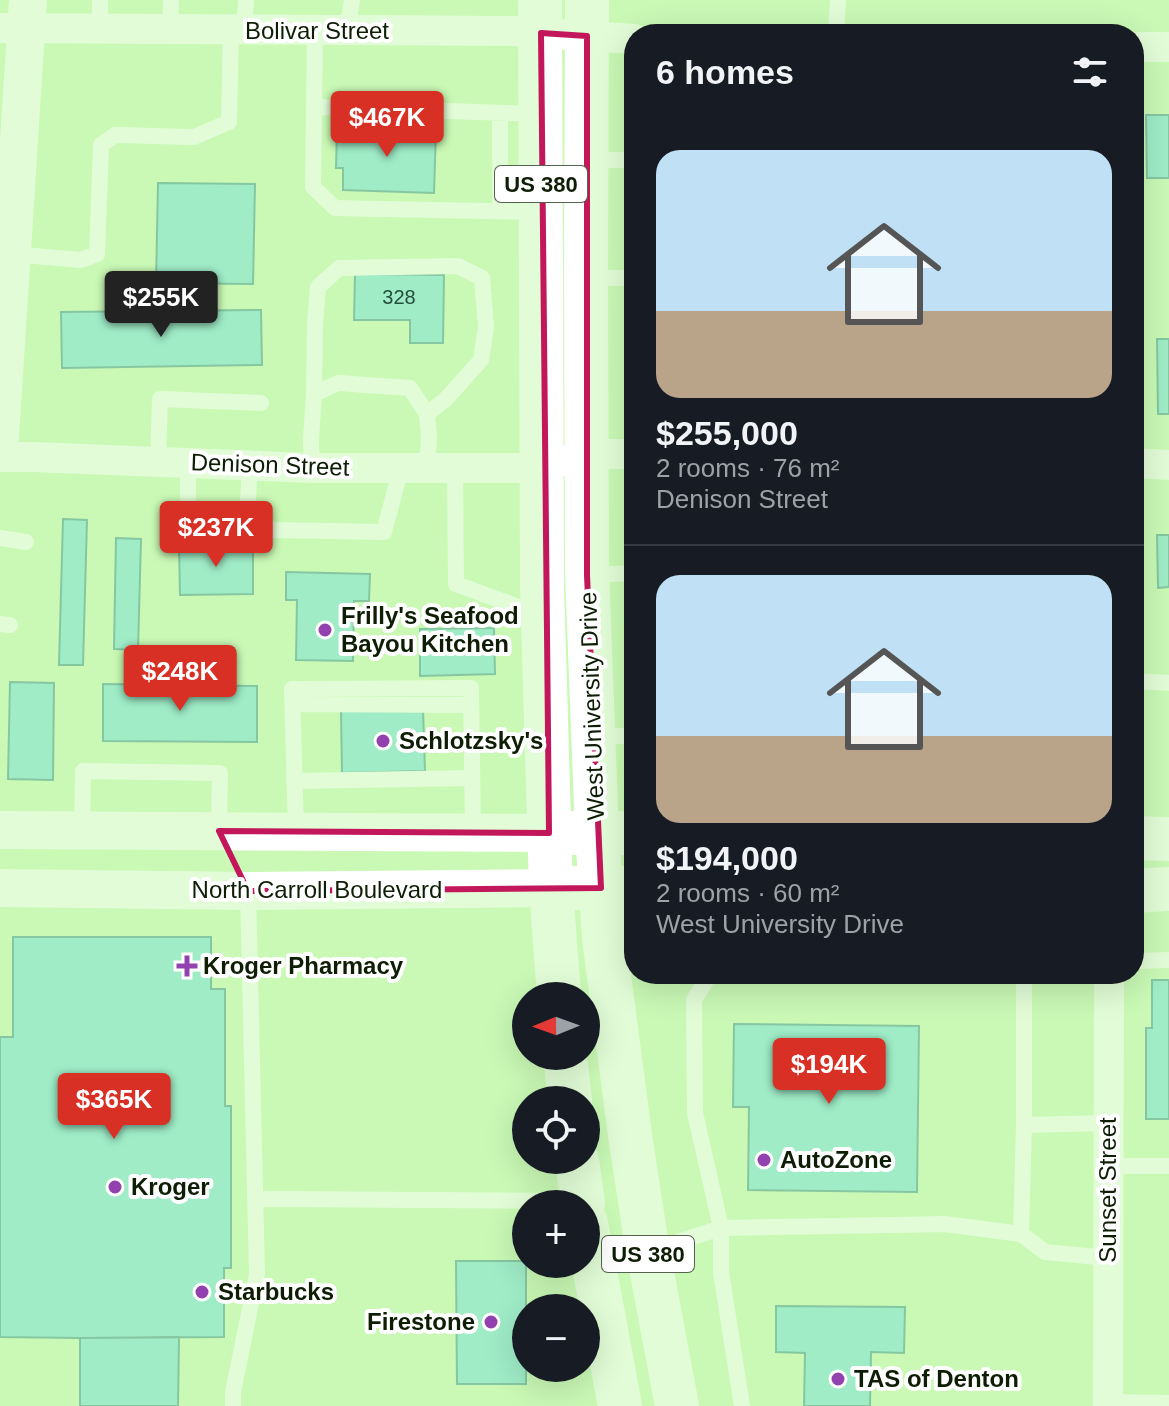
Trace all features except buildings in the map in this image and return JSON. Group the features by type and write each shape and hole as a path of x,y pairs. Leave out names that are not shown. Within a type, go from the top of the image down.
{"main road":[{"name":"West University Drive","path":"540,16 520,113 521,212 540,468 549,833 558,982"},
{"name":"West University Drive","path":"587,18 587,575 614,736 618,888 604,938 647,1246 677,1406"},
{"path":"549,833 616,833"},
{"path":"1144,838 1169,839"},
{"name":"North Carroll Boulevard","path":"551,888 618,888"},
{"path":"1144,890 1169,889"},
{"name":"US 380","path":"597,1278 620,1406"}],"street":[{"name":"Bolivar Street","path":"18,19 100,15 170,30 347,31 540,16 587,18 624,35"},
{"path":"0,437 12,254 18,19"},
{"path":"1144,47 1169,47"},
{"name":"Denison Street","path":"0,457 312,468 540,468 586,454 624,454"},
{"path":"1144,464 1169,465"},
{"path":"0,830 549,833"},
{"path":"219,831 248,891"},
{"name":"North Carroll Boulevard","path":"0,888 248,891 551,888"},
{"name":"Sunset Street","path":"1108,1404 1109,984"}],"lane":[{"path":"170,30 171,0"},
{"path":"12,254 81,260 97,254 101,145 115,135 194,137 229,122 238,30 246,0"},
{"path":"347,31 352,0"},
{"path":"837,24 838,0"},
{"path":"315,31 313,187 335,208 521,212"},
{"path":"314,107 520,113"},
{"path":"587,160 624,160"},
{"path":"312,468 318,287 339,268 458,266 482,278 486,327 481,360 446,399 427,414"},
{"path":"586,278 624,278"},
{"path":"314,394 338,383 410,388 427,414 427,468 456,584 543,615"},
{"path":"158,462 160,399 261,403"},
{"path":"188,463 188,515 247,517 273,530 384,532 427,468"},
{"path":"247,517 250,466"},
{"path":"0,538 26,542"},
{"path":"587,575 624,573"},
{"path":"1144,682 1169,683"},
{"path":"296,831 292,704 471,705 473,832"},
{"path":"82,830 83,771 220,773 219,831"},
{"path":"294,781 472,778"},
{"path":"233,1406 233,1392 257,1274 248,891"},
{"path":"1144,961 1169,960"},
{"path":"704,984 694,1000 695,1113 721,1228 721,1272 742,1406"},
{"path":"1021,1234 1024,984"},
{"path":"1024,1125 1108,1123"},
{"path":"1108,1166 1169,1166"},
{"path":"255,1199 512,1197"},
{"path":"647,1246 671,1244 721,1228 945,1224 1021,1234 1045,1252 1108,1258"},
{"path":"1108,1404 1169,1403"}],"highlighted area":[{"path":"541,33 587,36 587,575 601,888 248,891 219,831 549,833"}],"place":[{"name":"Frilly's Seafood Bayou Kitchen","path":"325,630"},
{"name":"Schlotzsky's","path":"383,741"},
{"name":"Kroger Pharmacy","path":"187,966"},
{"name":"AutoZone","path":"764,1160"},
{"name":"Kroger","path":"115,1187"},
{"name":"Starbucks","path":"202,1292"},
{"name":"Firestone","path":"491,1322"},
{"name":"TAS of Denton","path":"838,1379"}]}
